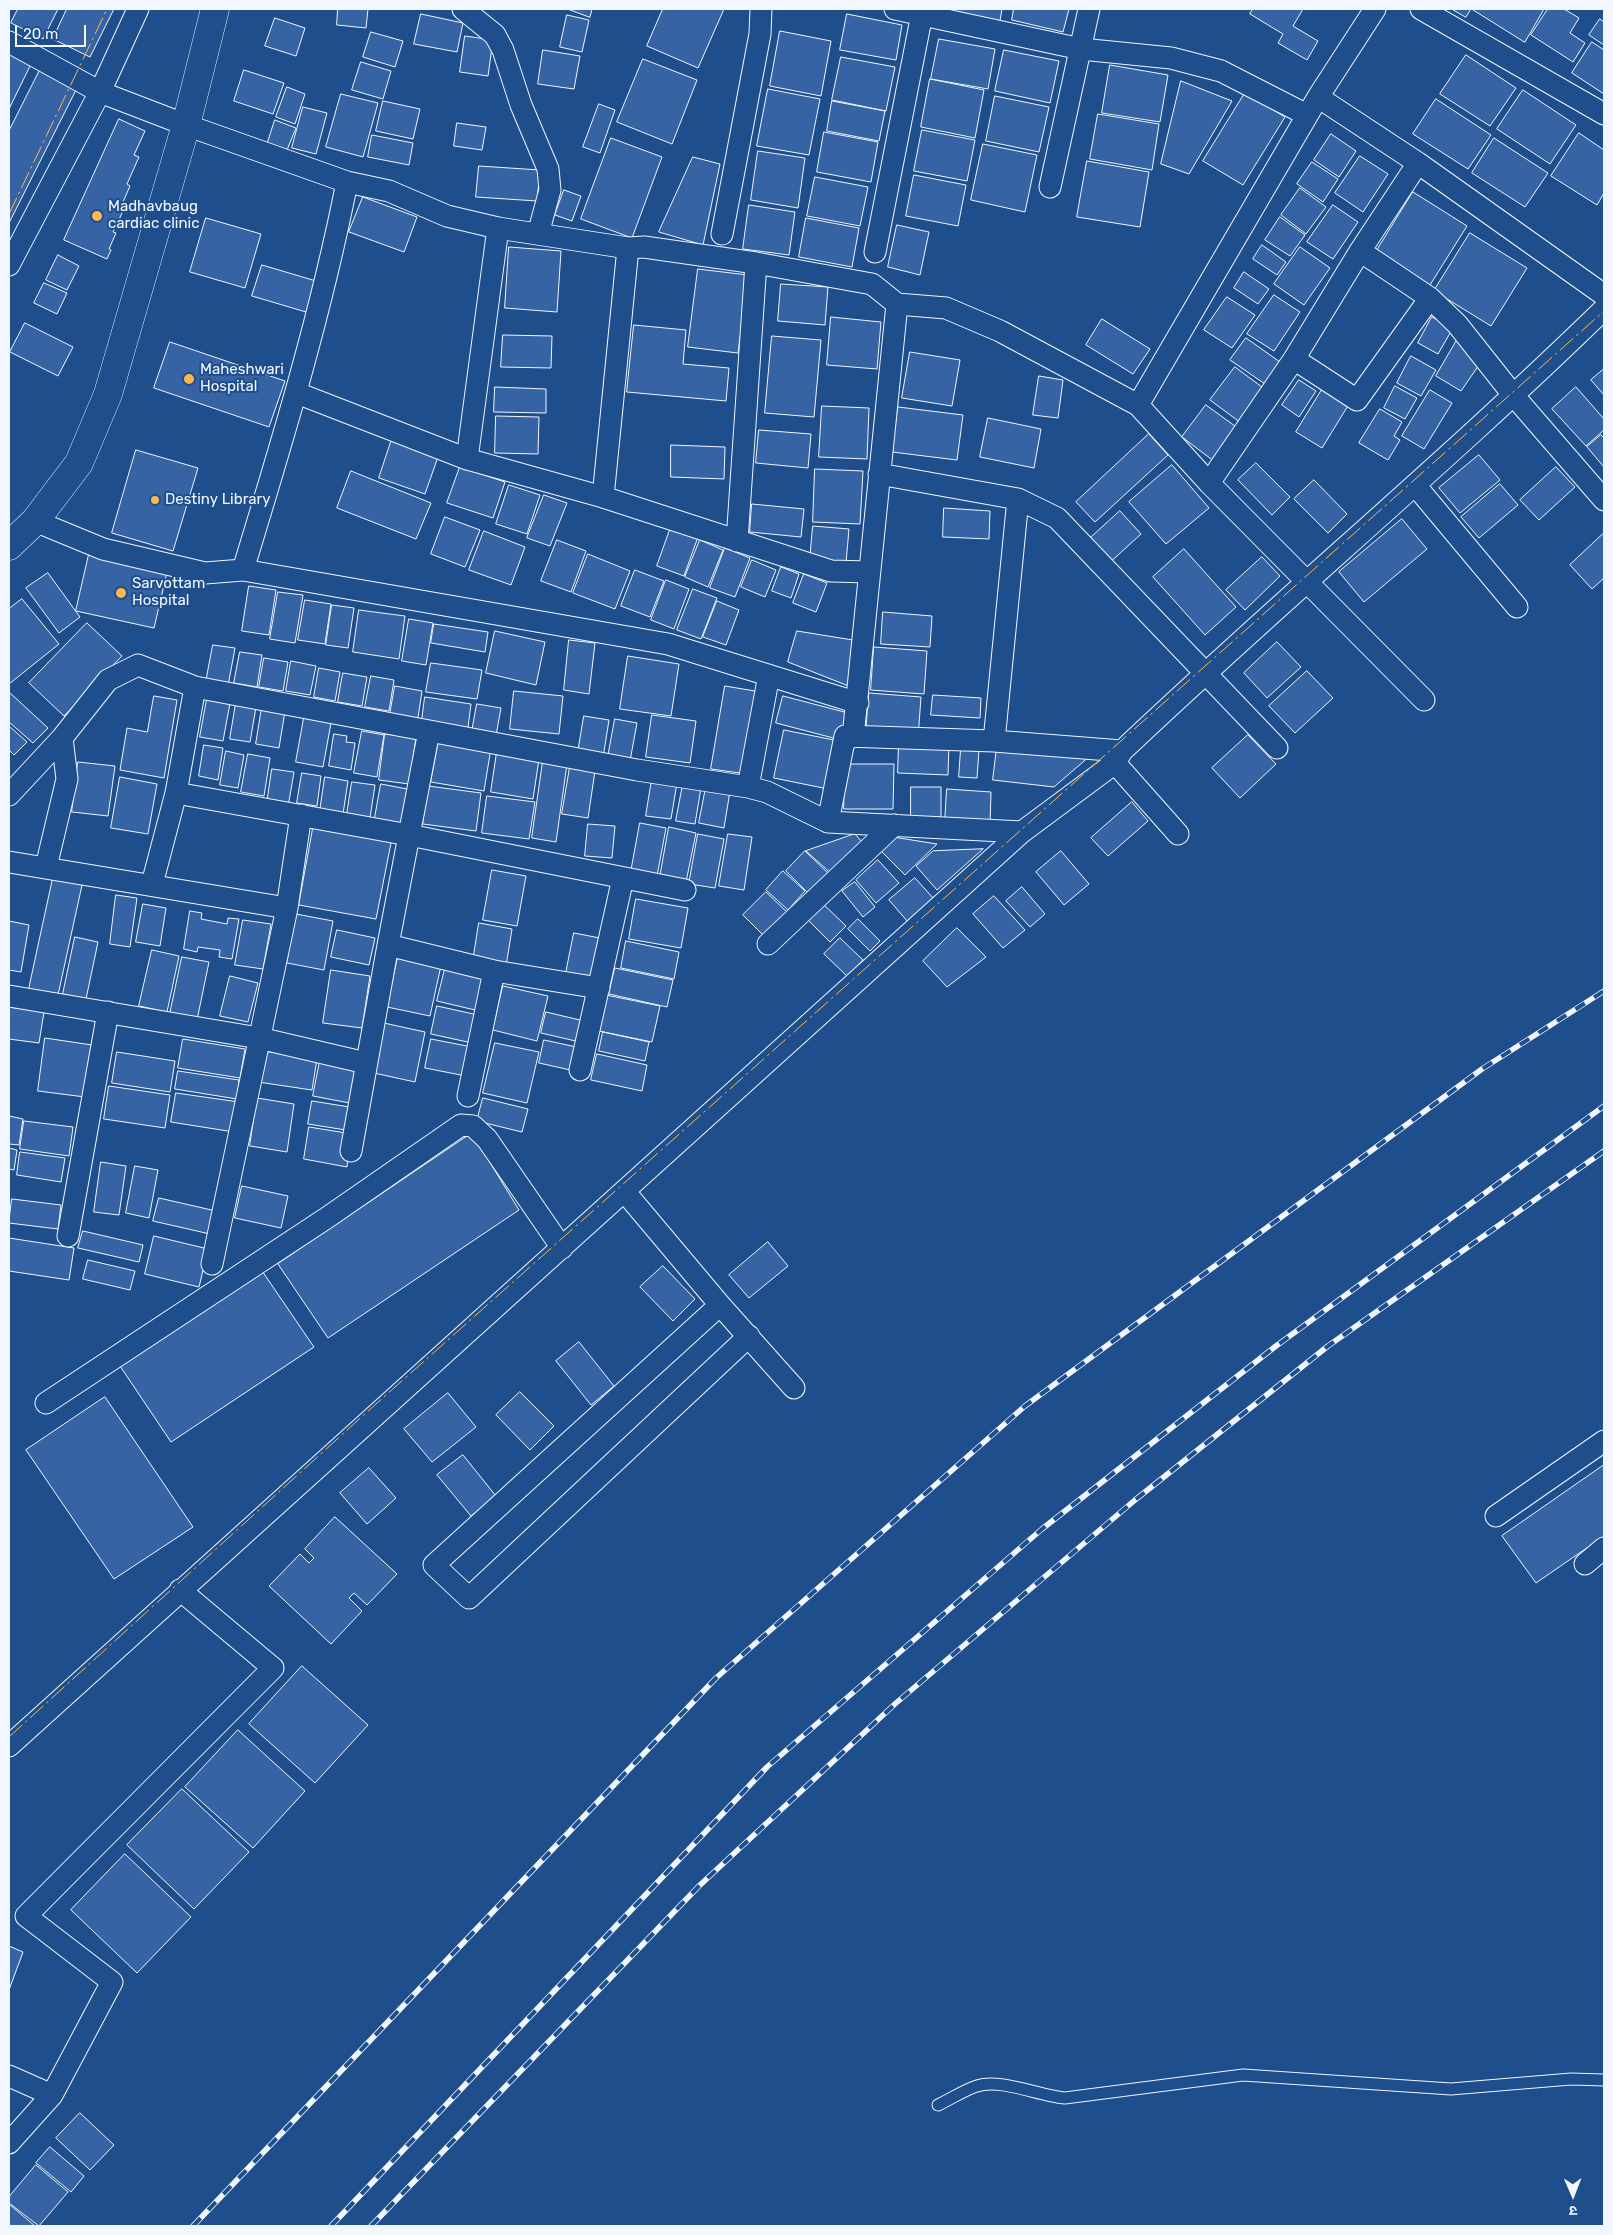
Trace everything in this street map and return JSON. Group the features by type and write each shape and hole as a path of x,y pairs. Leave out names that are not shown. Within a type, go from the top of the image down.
{"street":[{"path":"9,265 100,92 138,9"},
{"path":"9,546 35,521 79,463 108,394 186,125 215,9"},
{"path":"463,9 495,34 503,50 521,105 548,168 550,190 538,234"},
{"path":"722,234 760,34 760,9"},
{"path":"895,9 922,11 1082,49 1171,58 1221,71 1307,116"},
{"path":"1050,187 1082,49 1089,9"},
{"path":"1138,405 1318,97 1375,9"},
{"path":"1421,9 1604,114"},
{"path":"875,252 922,11"},
{"path":"9,42 100,92 186,125 347,182 389,191 447,216 498,228 628,248 644,247 756,263 872,284 897,304 946,308 1000,331 1138,405 1208,483 1424,700"},
{"path":"1318,97 1418,163 1604,295"},
{"path":"1208,483 1294,359 1360,251 1418,163"},
{"path":"243,570 297,393 338,230 347,182"},
{"path":"466,459 498,228"},
{"path":"603,497 628,248"},
{"path":"1360,251 1430,298 1456,324 1514,396 1604,500"},
{"path":"737,541 756,263"},
{"path":"1294,359 1357,400 1430,298"},
{"path":"853,737 858,703 868,572 897,304"},
{"path":"9,1746 1022,832 1118,757 1205,672 1514,396 1604,309"},
{"path":"297,393 466,459 603,497 831,571 868,572"},
{"path":"879,474 1018,499 1057,518 1277,748"},
{"path":"1415,485 1517,606"},
{"path":"994,741 1018,499"},
{"path":"35,521 103,549 205,573 243,570 668,644 858,703"},
{"path":"9,795 62,738 108,680 138,665 195,686 637,770 748,787 767,792 828,822 1022,832"},
{"path":"748,787 769,675"},
{"path":"152,884 176,793 195,686"},
{"path":"351,1151 429,731"},
{"path":"828,822 845,736 994,741 1118,757 1178,834"},
{"path":"46,867 67,780 62,738"},
{"path":"176,793 409,835 686,890"},
{"path":"212,1264 287,908 301,815"},
{"path":"768,944 894,825"},
{"path":"9,862 152,884 287,908"},
{"path":"580,1070 623,878"},
{"path":"388,945 494,971 599,988"},
{"path":"468,1096 494,971"},
{"path":"9,996 259,1038 366,1063"},
{"path":"68,1236 108,1012"},
{"path":"46,1403 328,1217 461,1125 473,1126 487,1139 562,1248"},
{"path":"625,1192 720,1305 794,1388"},
{"path":"720,1305 434,1565 469,1598 749,1336"},
{"path":"1496,1516 1604,1441"},
{"path":"1585,1564 1604,1548"},
{"path":"9,2144 52,2095 112,1982 26,1916 273,1668 180,1590"},
{"path":"9,2076 52,2095"}],"lane":[{"path":"938,2105 978,2085 993,2084 1047,2097 1065,2098 1243,2075 1451,2089 1571,2079 1604,2080"}],"building":[{"path":"18,9 58,9 43,39 11,23"},
{"path":"67,9 114,9 90,57 53,39"},
{"path":"338,9 368,9 366,28 337,25"},
{"path":"568,9 592,9 590,17"},
{"path":"663,9 724,9 698,68 647,46"},
{"path":"945,9 1002,9 1000,21"},
{"path":"1014,9 1069,9 1063,32 1012,20"},
{"path":"1253,9 1303,9 1293,26 1318,41 1307,60 1278,43 1283,34 1250,14"},
{"path":"1452,9 1471,9 1466,17"},
{"path":"1472,9 1544,9 1525,42"},
{"path":"1548,9 1564,9 1579,18 1570,33 1585,43 1573,62 1531,35"},
{"path":"421,14 463,23 457,52 414,44"},
{"path":"847,14 902,25 896,60 840,50"},
{"path":"567,15 589,20 582,52 560,47"},
{"path":"275,18 305,28 296,56 265,46"},
{"path":"1600,19 1604,22 1604,45 1589,35"},
{"path":"780,31 831,41 821,96 770,86"},
{"path":"371,32 403,41 395,67 363,57"},
{"path":"465,36 493,40 488,76 460,72"},
{"path":"939,39 995,49 988,89 931,79"},
{"path":"1592,42 1604,50 1604,94 1572,73"},
{"path":"9,50 32,62 9,109"},
{"path":"543,50 580,56 574,89 538,84"},
{"path":"1004,50 1059,61 1050,103 995,91"},
{"path":"1466,55 1516,88 1490,126 1440,94"},
{"path":"841,57 895,67 886,111 832,100"},
{"path":"643,59 697,80 672,144 617,122"},
{"path":"361,62 391,71 383,99 352,90"},
{"path":"1110,65 1168,75 1160,122 1102,113"},
{"path":"42,66 79,84 9,223 9,131"},
{"path":"244,70 284,83 273,114 234,101"},
{"path":"930,79 984,90 975,138 921,127"},
{"path":"1181,81 1232,101 1189,174 1161,164"},
{"path":"287,87 305,94 295,124 276,117"},
{"path":"768,89 820,99 809,155 757,146"},
{"path":"1523,90 1576,125 1550,164 1497,129"},
{"path":"1245,93 1285,117 1243,185 1203,161"},
{"path":"341,94 378,103 363,157 326,147"},
{"path":"995,96 1049,107 1039,152 986,141"},
{"path":"1436,99 1491,135 1468,169 1413,134"},
{"path":"383,101 420,109 413,139 376,131"},
{"path":"832,101 885,111 879,141 827,131"},
{"path":"599,104 615,110 600,153 583,147"},
{"path":"303,107 327,113 316,154 292,148"},
{"path":"1098,114 1159,124 1152,170 1090,159"},
{"path":"119,119 145,131 134,155 139,157 127,184 130,186 120,209 123,211 113,232 116,233 107,259 64,240"},
{"path":"275,120 296,128 285,155 266,148"},
{"path":"457,123 486,127 482,150 454,146"},
{"path":"922,130 975,140 967,181 914,171"},
{"path":"824,132 878,142 871,182 817,172"},
{"path":"1579,133 1604,150 1604,193 1597,205 1551,176"},
{"path":"1331,134 1356,151 1339,177 1314,160"},
{"path":"372,135 413,143 409,165 368,157"},
{"path":"611,138 662,157 632,238 581,219"},
{"path":"1494,138 1548,173 1525,207 1472,173"},
{"path":"983,144 1037,155 1025,212 971,200"},
{"path":"758,151 805,158 798,208 751,200"},
{"path":"1360,156 1388,174 1363,212 1335,193"},
{"path":"693,157 720,164 703,245 659,232"},
{"path":"1087,161 1149,172 1140,227 1077,217"},
{"path":"1312,162 1338,179 1323,202 1297,184"},
{"path":"479,166 540,170 537,201 476,197"},
{"path":"914,175 966,185 958,226 906,216"},
{"path":"815,177 868,187 860,226 807,216"},
{"path":"1300,188 1326,207 1306,234 1281,215"},
{"path":"564,190 581,196 572,221 555,215"},
{"path":"1413,192 1467,226 1430,285 1376,252"},
{"path":"363,197 417,217 404,252 349,232"},
{"path":"749,205 795,212 789,255 743,249"},
{"path":"1333,205 1358,222 1333,259 1307,242"},
{"path":"1280,217 1305,235 1290,256 1265,240"},
{"path":"206,218 261,234 245,288 190,272"},
{"path":"806,218 859,228 852,267 799,257"},
{"path":"897,225 929,232 920,275 888,267"},
{"path":"1470,233 1527,268 1491,326 1434,291"},
{"path":"1262,245 1286,262 1277,275 1253,259"},
{"path":"509,247 561,251 557,312 505,308"},
{"path":"1300,247 1330,268 1304,305 1274,284"},
{"path":"58,255 79,266 67,290 46,280"},
{"path":"262,265 316,281 306,312 252,296"},
{"path":"698,269 748,275 738,353 688,347"},
{"path":"1244,272 1269,289 1258,304 1234,288"},
{"path":"44,283 67,293 57,314 34,303"},
{"path":"781,284 828,287 825,325 778,321"},
{"path":"1274,295 1300,312 1274,351 1247,334"},
{"path":"1227,297 1255,315 1232,348 1204,330"},
{"path":"831,317 881,322 877,369 827,365"},
{"path":"1432,317 1453,328 1438,354 1418,343"},
{"path":"1102,319 1150,349 1133,374 1086,345"},
{"path":"25,323 73,347 58,376 10,352"},
{"path":"634,325 686,330 683,364 729,368 726,401 627,392"},
{"path":"503,335 552,336 551,368 501,367"},
{"path":"772,336 821,340 814,417 765,413"},
{"path":"1246,338 1280,362 1265,384 1230,360"},
{"path":"1457,340 1481,362 1461,391 1436,376"},
{"path":"170,342 285,381 269,427 154,388"},
{"path":"910,352 960,360 952,406 902,398"},
{"path":"1411,356 1436,370 1421,396 1397,383"},
{"path":"1235,367 1266,390 1241,423 1210,400"},
{"path":"1604,369 1604,395 1591,380"},
{"path":"1039,376 1063,380 1058,418 1033,415"},
{"path":"1299,380 1316,391 1299,417 1282,405"},
{"path":"1395,386 1417,398 1405,419 1384,408"},
{"path":"495,387 546,389 546,413 494,412"},
{"path":"1576,387 1604,419 1604,430 1586,446 1552,409"},
{"path":"1323,388 1349,404 1322,448 1296,432"},
{"path":"1430,390 1452,403 1424,449 1402,436"},
{"path":"1206,405 1239,429 1215,462 1182,437"},
{"path":"822,406 869,408 867,459 819,457"},
{"path":"898,407 963,415 957,460 892,452"},
{"path":"1380,409 1402,422 1394,436 1400,440 1388,460 1359,443"},
{"path":"496,416 539,417 538,454 495,453"},
{"path":"988,418 1041,429 1034,468 980,457"},
{"path":"759,430 811,434 808,468 756,463"},
{"path":"1149,434 1168,455 1095,522 1076,502"},
{"path":"1601,435 1604,438 1604,467 1587,447"},
{"path":"392,439 439,454 425,494 379,478"},
{"path":"671,445 725,447 724,479 671,477"},
{"name":"Destiny Library","path":"136,450 198,468 173,551 112,533"},
{"path":"1479,455 1500,480 1460,513 1439,488"},
{"path":"1256,463 1290,497 1272,515 1238,480"},
{"path":"1172,465 1209,508 1166,544 1129,502"},
{"path":"460,467 505,482 493,518 447,503"},
{"path":"1556,467 1575,487 1539,520 1520,500"},
{"path":"815,469 863,471 860,524 813,522"},
{"path":"351,471 431,503 416,539 337,508"},
{"path":"1314,480 1347,514 1328,533 1294,499"},
{"path":"1500,484 1518,505 1479,538 1461,517"},
{"path":"509,485 540,495 527,534 496,524"},
{"path":"544,495 567,503 550,546 527,538"},
{"path":"752,504 804,509 801,537 750,532"},
{"path":"944,508 990,511 989,539 943,537"},
{"path":"1120,511 1141,534 1106,566 1085,543"},
{"path":"445,517 480,530 465,567 431,554"},
{"path":"1402,519 1427,549 1364,602 1339,572"},
{"path":"813,526 849,529 846,563 810,560"},
{"path":"671,527 698,537 684,576 657,566"},
{"path":"484,531 525,547 511,585 469,570"},
{"path":"1604,533 1604,578 1592,589 1570,565"},
{"path":"557,540 586,551 571,592 541,581"},
{"path":"700,540 723,550 708,587 685,577"},
{"path":"725,548 750,558 735,597 710,588"},
{"path":"1184,549 1236,607 1205,635 1153,577"},
{"path":"90,550 168,568 154,628 76,611"},
{"path":"588,554 630,571 615,609 573,593"},
{"path":"1262,557 1280,576 1245,610 1226,590"},
{"path":"752,560 776,570 765,597 741,587"},
{"path":"781,567 799,574 791,598 772,591"},
{"path":"635,570 664,581 650,617 621,606"},
{"path":"48,573 80,617 59,633 26,588"},
{"path":"804,574 827,583 816,612 793,603"},
{"path":"666,580 689,589 674,629 651,620"},
{"path":"249,586 276,590 269,635 242,631"},
{"path":"693,589 717,598 701,639 677,630"},
{"path":"278,592 303,595 295,643 270,639"},
{"path":"22,599 59,644 9,684 9,609"},
{"path":"305,600 331,604 325,644 298,640"},
{"path":"717,601 739,610 726,645 703,637"},
{"path":"332,605 354,608 348,648 326,645"},
{"path":"359,610 405,616 399,659 353,652"},
{"path":"883,612 932,616 930,647 881,644"},
{"path":"409,619 433,623 426,665 402,661"},
{"path":"87,623 122,656 64,716 29,683"},
{"path":"434,624 488,632 485,652 431,643"},
{"path":"495,631 545,642 536,685 486,673"},
{"path":"797,631 853,640 851,687 788,662"},
{"path":"569,640 595,643 589,694 564,690"},
{"path":"1277,642 1301,667 1267,698 1244,673"},
{"path":"213,645 235,648 228,686 206,682"},
{"path":"874,647 927,651 924,694 871,690"},
{"path":"240,652 262,655 257,687 234,683"},
{"path":"628,656 679,664 671,716 620,709"},
{"path":"264,658 288,662 283,691 259,687"},
{"path":"291,661 316,666 310,695 286,691"},
{"path":"431,663 482,670 477,699 426,692"},
{"path":"319,668 340,672 335,701 314,697"},
{"path":"1307,671 1333,698 1295,733 1269,706"},
{"path":"343,673 367,677 362,706 338,702"},
{"path":"371,676 394,680 389,711 365,707"},
{"path":"395,686 422,691 417,724 389,720"},
{"path":"725,686 761,692 747,774 711,769"},
{"path":"514,691 563,696 559,734 510,729"},
{"path":"9,692 48,728 33,743 9,722"},
{"path":"869,693 921,697 918,738 866,734"},
{"path":"933,695 981,698 980,718 931,715"},
{"path":"154,696 177,700 164,778 120,770 127,728 147,732"},
{"path":"783,696 848,713 841,740 776,723"},
{"path":"425,697 471,704 467,735 421,728"},
{"path":"207,699 230,703 223,741 200,737"},
{"path":"236,703 256,707 250,742 230,739"},
{"path":"477,704 501,708 495,741 471,737"},
{"path":"262,707 285,711 279,748 256,744"},
{"path":"652,715 696,721 690,763 646,757"},
{"path":"584,716 609,720 603,758 578,753"},
{"path":"304,718 331,723 323,767 296,762"},
{"path":"615,719 637,723 630,761 608,757"},
{"path":"9,726 27,742 14,755 9,750"},
{"path":"784,730 839,741 828,789 774,778"},
{"path":"362,731 384,735 377,777 354,773"},
{"path":"334,734 347,736 346,742 355,743 351,770 329,766"},
{"path":"385,734 416,738 409,784 379,780"},
{"path":"1248,735 1276,764 1240,798 1212,768"},
{"path":"439,739 491,748 484,791 431,782"},
{"path":"899,741 949,743 948,775 898,773"},
{"path":"204,745 223,748 218,780 199,776"},
{"path":"997,747 1091,755 1054,787 993,780"},
{"path":"961,749 979,750 977,778 959,777"},
{"path":"226,751 244,755 238,788 220,785"},
{"path":"497,752 539,759 533,799 491,792"},
{"path":"248,754 270,758 264,796 241,792"},
{"path":"543,761 567,764 556,842 532,838"},
{"path":"78,762 115,766 108,816 72,812"},
{"path":"845,764 894,764 893,809 844,809"},
{"path":"570,767 595,771 588,818 562,814"},
{"path":"272,769 294,772 288,807 267,804"},
{"path":"302,773 321,776 317,806 297,803"},
{"path":"120,777 157,784 148,834 111,828"},
{"path":"325,777 348,781 343,814 320,811"},
{"path":"652,779 677,783 671,819 646,816"},
{"path":"352,782 375,785 370,818 347,814"},
{"path":"381,784 407,789 401,827 374,823"},
{"path":"683,784 701,788 695,824 676,821"},
{"path":"428,786 481,793 476,831 423,824"},
{"path":"706,787 730,791 724,828 699,823"},
{"path":"911,787 941,787 941,820 911,819"},
{"path":"947,789 991,792 990,826 945,823"},
{"path":"487,796 535,802 529,839 482,833"},
{"path":"1132,802 1148,821 1108,856 1091,838"},
{"path":"314,823 392,838 376,919 299,905"},
{"path":"640,823 666,828 657,876 631,872"},
{"path":"588,824 615,826 612,858 585,856"},
{"path":"669,827 696,833 686,882 660,877"},
{"path":"698,834 724,839 715,888 689,884"},
{"path":"728,834 752,837 744,890 719,886"},
{"path":"855,834 864,844 834,876 806,851"},
{"path":"893,837 937,844 905,875 880,850"},
{"path":"983,849 937,890 916,866 933,851"},
{"path":"805,851 830,875 810,895 786,871"},
{"path":"1061,851 1089,884 1064,905 1036,872"},
{"path":"878,860 899,883 876,903 856,880"},
{"path":"492,870 526,876 517,926 483,920"},
{"path":"783,871 805,891 788,910 766,890"},
{"path":"53,878 82,885 58,995 29,989"},
{"path":"915,878 934,899 908,922 889,900"},
{"path":"855,882 875,907 863,917 842,891"},
{"path":"1022,887 1045,914 1030,927 1006,901"},
{"path":"766,892 788,913 764,936 743,915"},
{"path":"116,895 137,898 130,947 110,944"},
{"path":"994,896 1025,930 1003,948 973,914"},
{"path":"636,899 688,908 681,948 629,939"},
{"path":"819,900 846,926 830,942 804,916"},
{"path":"143,904 166,908 160,946 136,942"},
{"path":"190,911 202,913 201,919 227,924 228,918 239,919 232,959 219,957 220,950 198,947 197,952 184,949"},
{"path":"296,914 333,921 324,970 287,963"},
{"path":"858,919 880,941 870,951 848,929"},
{"path":"243,920 271,924 263,969 235,965"},
{"path":"9,921 29,925 21,972 9,970"},
{"path":"479,923 512,929 506,966 473,961"},
{"path":"957,928 986,957 947,987 923,961"},
{"path":"337,930 375,938 369,965 331,957"},
{"path":"574,933 600,938 593,978 566,973"},
{"path":"75,937 98,942 86,999 63,994"},
{"path":"840,938 863,960 847,976 824,954"},
{"path":"626,941 679,952 674,979 621,968"},
{"path":"152,950 179,956 167,1012 139,1006"},
{"path":"399,952 442,961 430,1016 387,1007"},
{"path":"182,957 209,962 197,1020 170,1014"},
{"path":"615,968 673,980 667,1007 609,994"},
{"path":"445,969 483,979 475,1010 437,1001"},
{"path":"331,970 370,976 362,1028 323,1023"},
{"path":"230,976 258,983 248,1022 220,1016"},
{"path":"503,986 548,996 537,1041 493,1030"},
{"path":"606,995 660,1006 652,1042 599,1031"},
{"path":"437,1006 478,1015 472,1043 431,1034"},
{"path":"9,1007 44,1012 39,1043 9,1039"},
{"path":"546,1012 584,1021 580,1042 541,1033"},
{"path":"384,1023 425,1032 415,1082 374,1073"},
{"path":"603,1032 649,1042 645,1061 599,1051"},
{"path":"45,1038 92,1045 85,1097 38,1091"},
{"path":"183,1039 245,1049 240,1078 178,1068"},
{"path":"431,1039 472,1047 466,1076 425,1068"},
{"path":"544,1040 581,1048 575,1071 539,1063"},
{"path":"495,1043 539,1052 527,1103 483,1093"},
{"path":"263,1051 317,1059 312,1090 258,1082"},
{"path":"117,1052 175,1061 170,1092 112,1083"},
{"path":"597,1054 647,1065 642,1091 591,1080"},
{"path":"320,1061 361,1069 355,1104 313,1096"},
{"path":"178,1071 239,1080 237,1099 175,1089"},
{"path":"109,1086 170,1095 165,1128 104,1119"},
{"path":"176,1093 239,1102 234,1132 171,1122"},
{"path":"257,1098 294,1104 287,1152 250,1146"},
{"path":"483,1098 528,1109 522,1132 477,1121"},
{"path":"312,1101 356,1108 352,1131 308,1124"},
{"path":"9,1116 23,1119 19,1145 9,1144"},
{"path":"24,1121 73,1127 69,1156 20,1149"},
{"path":"309,1127 352,1134 347,1167 304,1159"},
{"path":"472,1133 519,1210 328,1338 278,1264"},
{"path":"9,1148 17,1150 14,1170 9,1169"},
{"path":"20,1152 65,1158 61,1182 17,1175"},
{"path":"101,1162 126,1166 119,1215 94,1212"},
{"path":"135,1166 158,1170 149,1218 126,1213"},
{"path":"242,1186 288,1196 281,1228 235,1218"},
{"path":"159,1198 216,1211 210,1234 153,1221"},
{"path":"12,1199 61,1205 58,1229 9,1223"},
{"path":"83,1231 143,1245 139,1262 78,1248"},
{"path":"154,1236 208,1249 199,1287 145,1274"},
{"path":"9,1238 74,1248 69,1280 9,1271"},
{"path":"768,1242 788,1266 749,1298 729,1275"},
{"path":"88,1260 135,1271 130,1290 83,1279"},
{"path":"258,1265 314,1347 171,1442 116,1360"},
{"path":"663,1266 695,1299 673,1321 640,1287"},
{"path":"579,1342 614,1386 591,1405 556,1361"},
{"path":"520,1392 554,1426 530,1450 496,1415"},
{"path":"448,1393 476,1427 432,1462 404,1429"},
{"path":"105,1397 193,1527 114,1579 26,1450"},
{"path":"463,1455 496,1496 471,1516 437,1475"},
{"path":"1604,1465 1604,1536 1536,1583 1502,1536"},
{"path":"369,1468 396,1498 367,1524 340,1493"},
{"path":"335,1517 397,1574 367,1605 354,1593 349,1598 362,1611 331,1644 269,1586 300,1554 309,1563 314,1558 305,1549"},
{"path":"302,1666 368,1725 315,1783 249,1724"},
{"path":"238,1730 305,1791 253,1848 185,1787"},
{"path":"182,1789 249,1852 194,1909 127,1845"},
{"path":"125,1854 191,1917 137,1973 71,1910"},
{"path":"9,1946 23,1952 9,1990"},
{"path":"80,2113 114,2145 90,2170 56,2138"},
{"path":"50,2147 84,2176 71,2192 36,2163"},
{"path":"36,2165 68,2192 39,2226 9,2203 9,2197"},
{"path":"9,2204 35,2226 9,2226"}],"railway":[{"path":"193,2226 716,1678 1025,1406 1482,1069 1604,991"},
{"path":"331,2226 767,1767 1042,1529 1276,1346 1604,1106"},
{"path":"371,2226 699,1886 896,1703 1135,1500 1328,1346 1604,1151"}],"power":[{"path":"9,214 107,9"},
{"path":"9,1737 367,1412 1604,311"}],"place":[{"name":"Madhavbaug cardiac clinic","path":"97,216"},
{"name":"Maheshwari Hospital","path":"189,379"},
{"name":"Destiny Library","path":"155,500"},
{"name":"Sarvottam Hospital","path":"121,593"}]}
